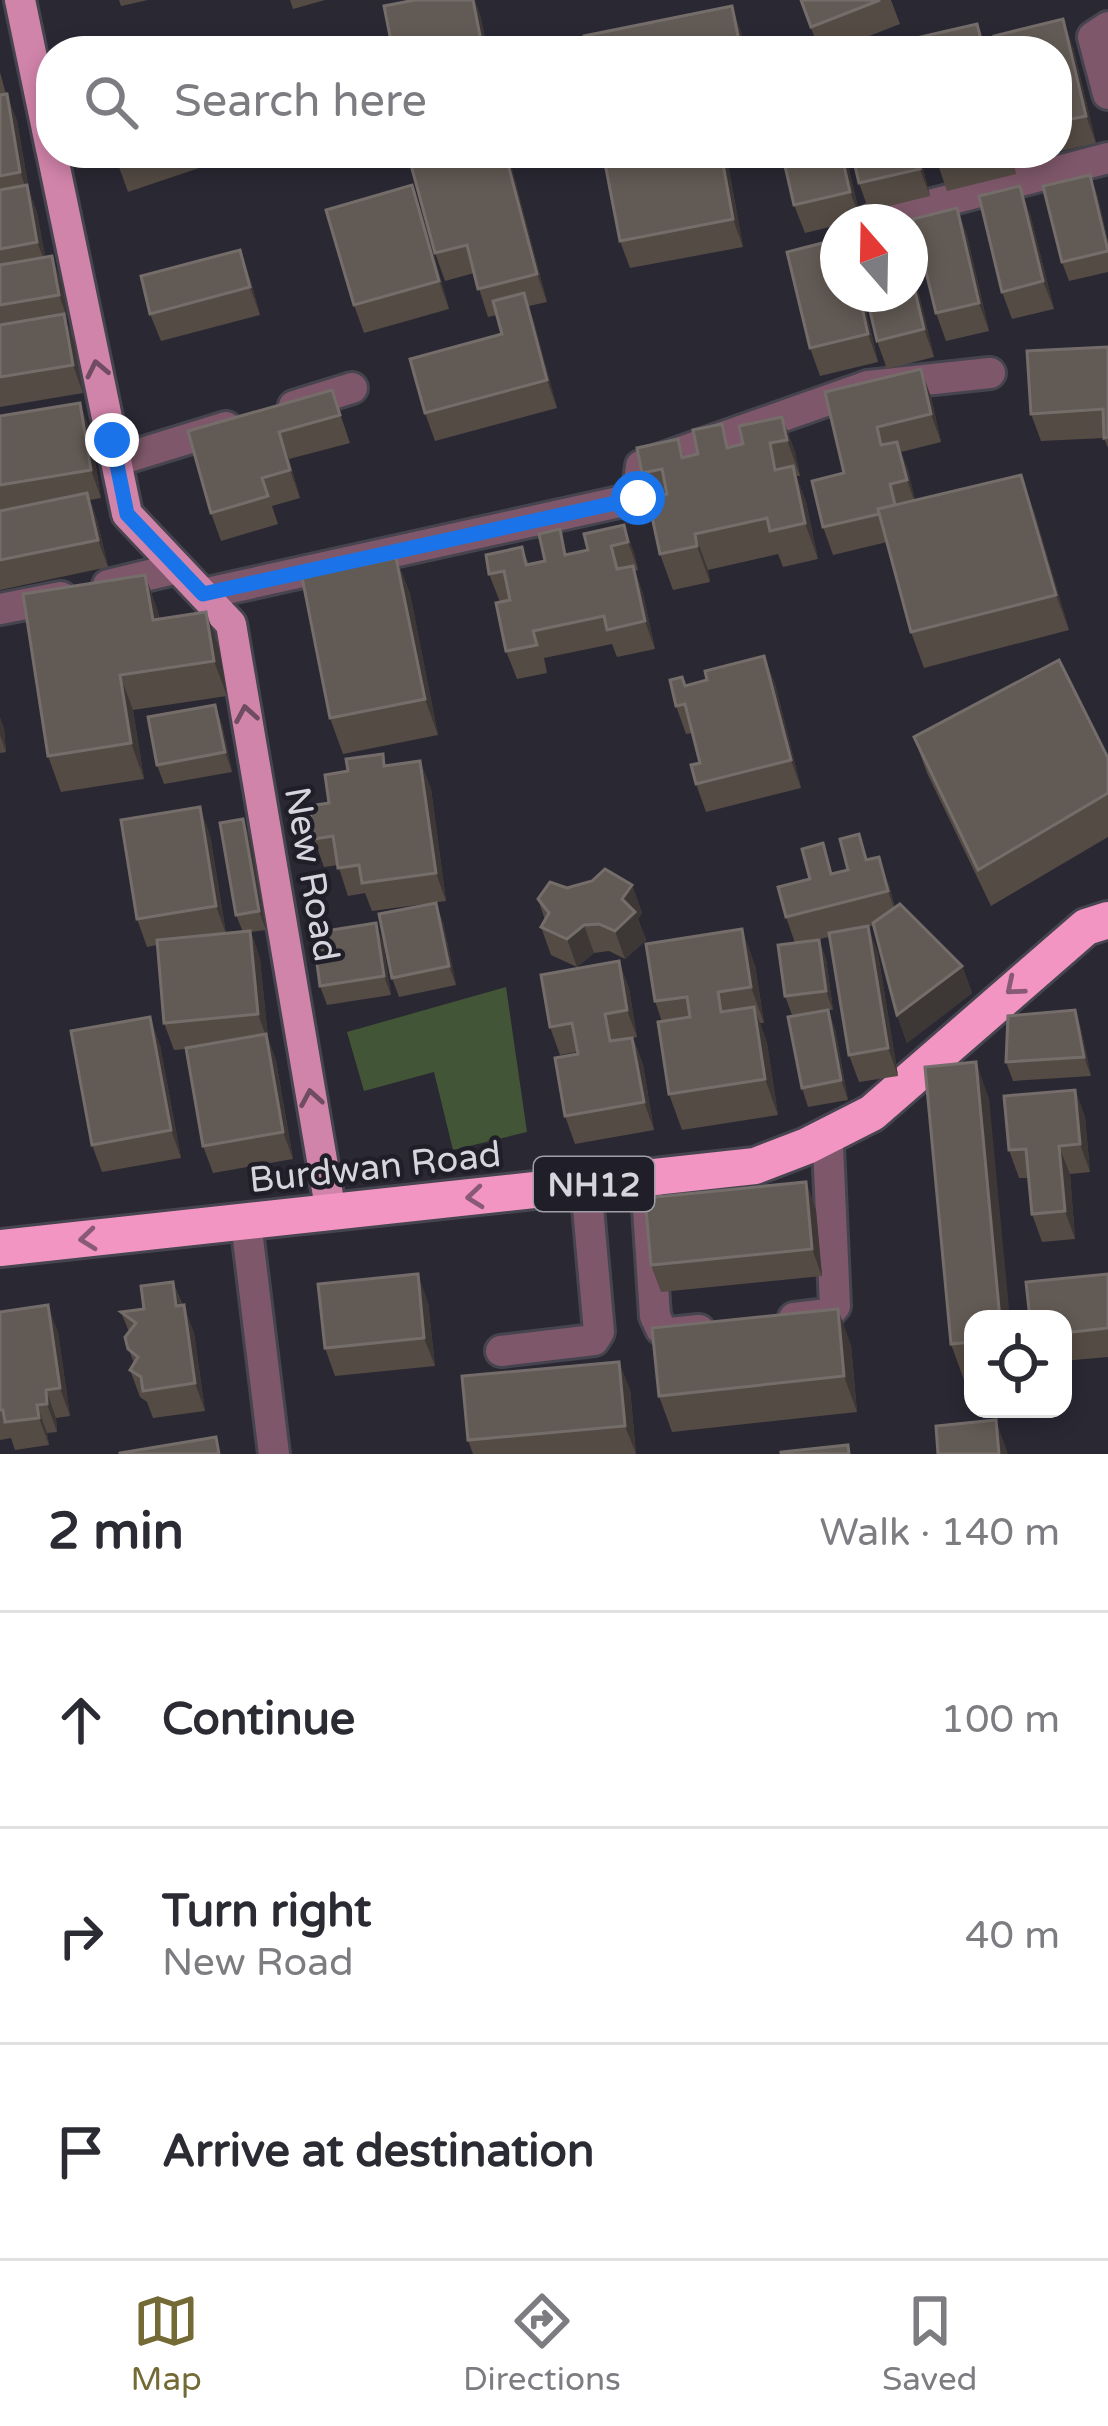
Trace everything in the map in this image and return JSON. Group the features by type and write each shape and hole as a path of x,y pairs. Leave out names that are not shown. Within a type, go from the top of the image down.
{"highway":[{"name":"Burdwan Road","path":"0,1248 755,1166 872,1113 1086,927 1108,920"}],"main road":[{"name":"New Road","path":"20,0 36,78"},
{"name":"New Road","path":"55,168 127,514 231,624 331,1214"}],"street":[{"path":"1108,27 1093,37 1108,94"},
{"path":"1072,167 1108,158"},
{"path":"928,205 1070,168"},
{"path":"203,594 638,498 641,466 868,386 990,373"},
{"path":"116,461 352,388"},
{"path":"0,609 178,568"},
{"path":"646,1178 656,1316 661,1329 670,1334 828,1314 836,1306 828,1146 820,1139"},
{"path":"501,1351 594,1340 599,1332 586,1185"},
{"path":"246,1222 274,1454"}],"green space":[{"path":"506,987 527,1132 453,1150 434,1072 364,1091 347,1032"}],"building":[{"path":"415,0 473,0 480,36 390,36 384,6"},
{"path":"801,0 880,0 811,27"},
{"path":"732,6 738,36 584,36"},
{"path":"1063,19 1067,36 994,36"},
{"path":"977,24 980,36 924,36"},
{"path":"1072,57 1086,116 1072,119"},
{"path":"7,94 20,172 0,176 0,95"},
{"path":"412,168 509,168 537,274 478,289 467,245 435,253"},
{"path":"606,168 724,168 733,219 620,241"},
{"path":"785,168 844,168 850,192 794,205"},
{"path":"856,168 920,169 859,183"},
{"path":"1090,175 1108,251 1062,262 1043,186"},
{"path":"27,185 37,242 0,249 0,190"},
{"path":"412,185 439,281 354,305 326,210"},
{"path":"1020,186 1043,281 1002,292 979,196"},
{"path":"957,208 979,303 936,313 928,280 928,215"},
{"path":"820,244 820,312 863,312 868,334 810,348 787,252"},
{"path":"240,250 250,287 150,314 141,276"},
{"path":"52,256 59,295 0,305 0,265"},
{"path":"524,293 547,380 425,413 410,359 502,334 493,301"},
{"path":"870,312 920,312 924,329 877,341"},
{"path":"64,314 73,365 0,377 0,325"},
{"path":"1108,347 1108,437 1104,438 1103,409 1031,414 1027,351"},
{"path":"921,369 931,414 877,427 881,445 897,442 907,480 890,484 895,505 878,509 879,514 823,527 812,481 844,473 825,392"},
{"path":"332,390 340,415 279,432 290,470 262,478 268,496 211,513 188,431"},
{"path":"80,403 91,470 0,485 0,416"},
{"path":"782,417 787,440 770,443 775,470 793,466 805,523 770,531 767,518 695,534 697,546 660,554 648,498 667,494 662,469 642,473 637,448 678,439 682,458 698,454 693,430 722,424 727,448 743,444 739,426"},
{"path":"1021,475 1056,595 911,632 878,509"},
{"path":"87,493 98,540 0,560 0,511"},
{"path":"624,525 628,542 611,546 617,569 633,566 645,621 607,630 604,616 533,631 537,645 506,651 496,603 510,600 504,571 489,574 486,555 522,547 526,565 545,561 539,534 560,529 565,555 588,550 584,534"},
{"path":"396,558 425,699 330,718 302,577"},
{"path":"145,575 153,620 206,612 214,661 120,675 131,743 48,756 23,594"},
{"path":"764,656 791,760 696,784 691,765 700,763 685,704 676,706 670,680 682,677 685,686 707,680 705,671"},
{"path":"1059,660 1108,758 1108,793 978,870 914,737"},
{"path":"215,705 225,752 157,765 148,717"},
{"path":"383,754 384,766 420,761 436,873 362,883 359,865 338,868 333,836 314,839 309,806 329,803 325,775 348,771 346,759"},
{"path":"200,807 216,906 137,919 121,820"},
{"path":"243,819 259,911 236,915 220,823"},
{"path":"859,834 866,860 879,857 888,891 786,917 778,887 810,879 802,849 823,843 831,874 848,870 840,839"},
{"path":"605,869 632,885 622,899 635,912 615,931 599,924 584,925 567,939 541,927 549,913 538,899 550,882 567,888 592,881"},
{"path":"436,903 449,966 392,978 379,914"},
{"path":"900,904 962,966 897,1015 873,923"},
{"path":"376,923 384,976 320,986 313,933"},
{"path":"868,926 888,1048 849,1055 829,933"},
{"path":"742,929 751,987 718,992 721,1012 754,1007 765,1079 669,1094 658,1022 690,1017 687,997 655,1001 646,944"},
{"path":"250,931 258,1014 164,1023 157,940"},
{"path":"819,940 826,991 785,996 778,945"},
{"path":"619,961 627,1010 605,1014 610,1041 632,1038 644,1102 565,1116 555,1058 578,1054 572,1023 550,1027 541,975"},
{"path":"828,1010 841,1080 802,1088 788,1017"},
{"path":"1075,1010 1084,1057 1006,1062 1008,1016"},
{"path":"150,1017 171,1130 92,1145 71,1031"},
{"path":"266,1034 283,1132 203,1146 186,1048"},
{"path":"976,1062 999,1310 964,1310 964,1343 951,1344 925,1067"},
{"path":"1075,1090 1080,1144 1059,1146 1065,1211 1032,1214 1026,1149 1009,1150 1004,1096"},
{"path":"806,1182 812,1249 651,1265 645,1198"},
{"path":"418,1274 424,1338 325,1348 318,1284"},
{"path":"1108,1274 1108,1328 1072,1332 1072,1310 1029,1310 1026,1282"},
{"path":"173,1282 176,1306 184,1305 195,1383 143,1391 141,1377 130,1370 138,1357 128,1349 125,1337 136,1323 121,1312 144,1309 141,1286"},
{"path":"48,1305 60,1388 46,1390 47,1404 37,1405 39,1418 5,1422 0,1410 0,1312"},
{"path":"838,1309 844,1376 659,1396 652,1328"},
{"path":"619,1362 625,1426 468,1440 462,1376"},
{"path":"996,1420 999,1454 938,1454 936,1426"},
{"path":"216,1437 219,1454 120,1454 120,1453"},
{"path":"848,1445 849,1454 781,1454 781,1452"}],"route":[{"path":"112,440 127,514 203,594 638,498"}]}
